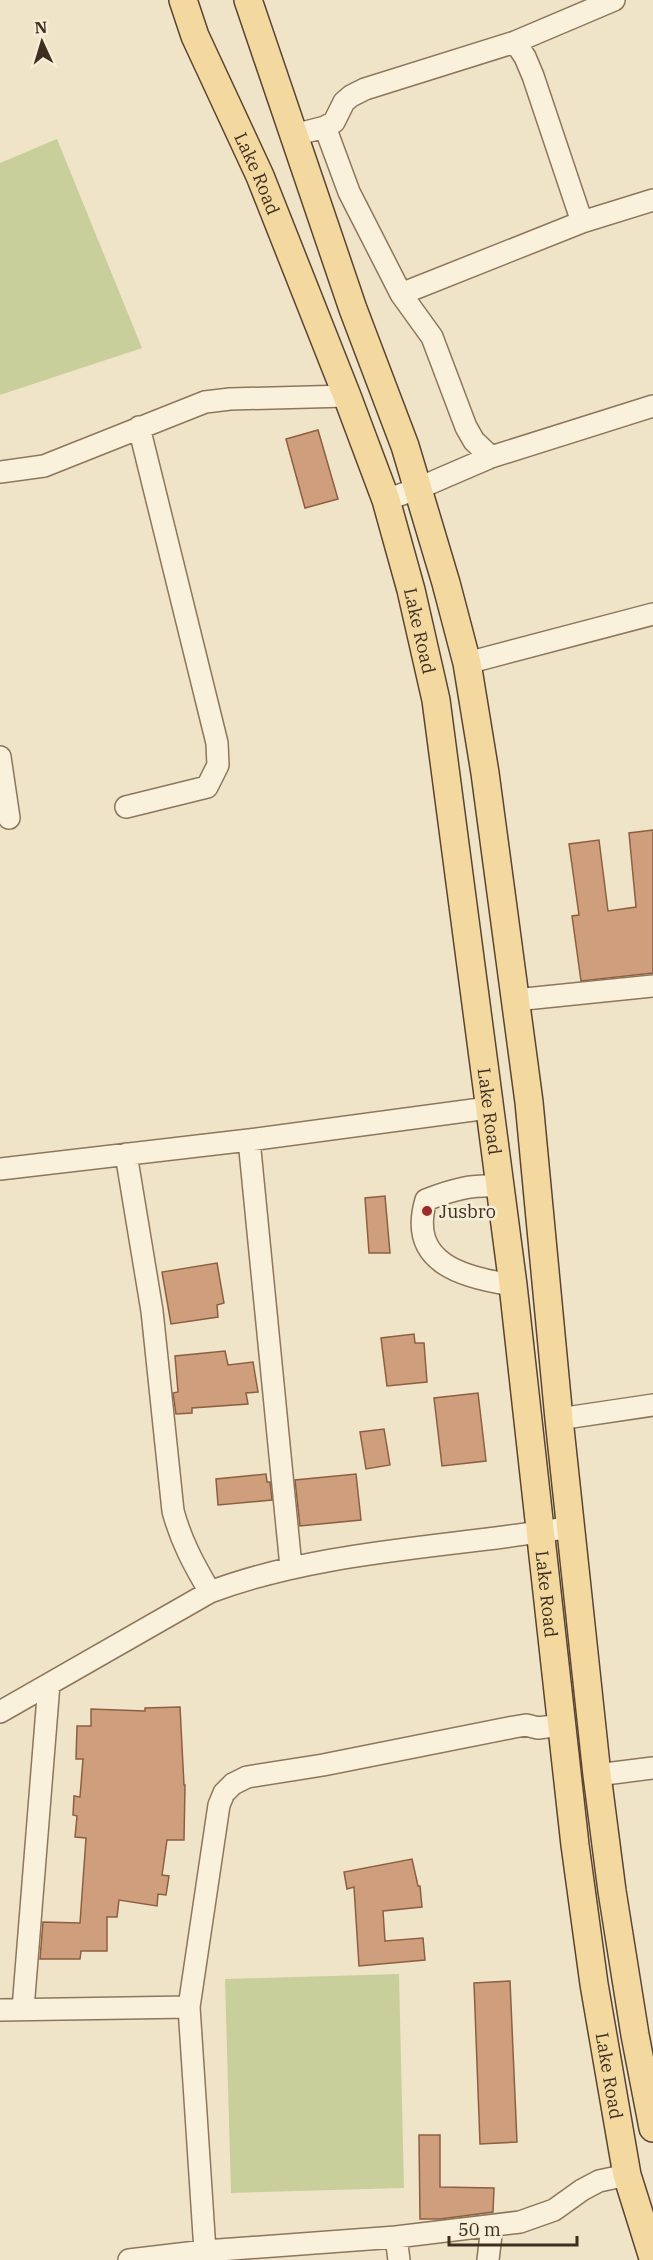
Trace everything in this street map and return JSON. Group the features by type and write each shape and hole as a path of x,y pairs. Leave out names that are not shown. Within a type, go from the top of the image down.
{"main road":[{"name":"Lake Road","path":"183,0 195,36 260,176 386,500 411,590 436,700 513,1285 562,1725 594,1984 627,2175 653,2258"},
{"name":"Lake Road","path":"248,0 353,309 419,488 467,663 485,772 537,1178 559,1419 597,1775 615,1913 653,2128"}],"street":[{"path":"294,135 325,127 334,122 344,102 365,89 514,42 614,0"},
{"path":"514,42 525,57 533,76 582,222"},
{"path":"325,127 349,192 401,294 432,337 466,427 474,441 491,458"},
{"path":"401,294 582,222 653,200"},
{"path":"0,472 44,466 205,402 230,399 347,396"},
{"path":"386,500 491,458 653,406"},
{"path":"126,807 207,787 218,765 217,743 139,427"},
{"path":"467,663 653,614"},
{"path":"0,757 9,818"},
{"path":"515,1000 653,986"},
{"path":"0,1168 249,1140 488,1108"},
{"path":"249,1140 291,1567"},
{"path":"126,1154 152,1311 173,1511 188,1556 210,1592"},
{"path":"500,1186 475,1185 426,1200 422,1214 423,1227 428,1247 436,1257 452,1269 470,1278 513,1285"},
{"path":"559,1419 653,1404"},
{"path":"0,1712 210,1592 242,1580 291,1567 375,1553 540,1533 571,1527"},
{"path":"23,2008 49,1684"},
{"path":"205,2251 189,2007 219,1805 224,1793 233,1784 247,1777 323,1765 526,1725 538,1728 562,1725"},
{"path":"597,1775 653,1768"},
{"path":"0,2010 189,2007"},
{"path":"129,2260 205,2251 396,2237 520,2222 554,2210 599,2181 627,2175"},
{"path":"488,2260 492,2226"},
{"path":"396,2237 399,2260"}],"green space":[{"path":"57,139 142,348 0,395 0,163"},
{"path":"399,1974 404,2188 231,2193 225,1979"}],"building":[{"path":"318,430 338,499 305,508 286,439"},
{"path":"653,830 653,973 581,981 572,916 579,915 569,844 599,840 608,911 636,907 629,833"},
{"path":"385,1196 390,1253 369,1253 365,1198"},
{"path":"217,1263 224,1303 217,1305 218,1317 171,1324 162,1272"},
{"path":"414,1334 415,1343 424,1343 427,1382 387,1386 381,1338"},
{"path":"225,1351 228,1365 253,1362 258,1392 246,1393 248,1404 192,1408 192,1413 176,1414 173,1393 178,1392 175,1356"},
{"path":"478,1393 486,1461 442,1466 434,1398"},
{"path":"384,1429 390,1465 366,1469 360,1432"},
{"path":"266,1474 267,1482 270,1482 272,1500 218,1505 216,1479"},
{"path":"356,1474 361,1520 300,1526 295,1480"},
{"path":"180,1707 185,1785 184,1840 167,1840 162,1875 169,1876 166,1895 158,1894 157,1906 119,1900 117,1917 107,1917 107,1951 81,1951 80,1959 40,1959 43,1922 80,1923 86,1838 75,1837 77,1816 73,1815 74,1796 80,1797 83,1759 76,1759 77,1726 91,1726 91,1709 145,1711 145,1708"},
{"path":"412,1859 418,1886 420,1886 422,1907 383,1911 385,1941 423,1938 425,1960 359,1966 354,1887 347,1889 344,1872"},
{"path":"510,1981 517,2142 480,2144 474,1983"},
{"path":"419,2135 440,2135 440,2187 494,2188 493,2212 440,2219 420,2219"}],"place":[{"name":"Jusbro","path":"427,1211"}]}
